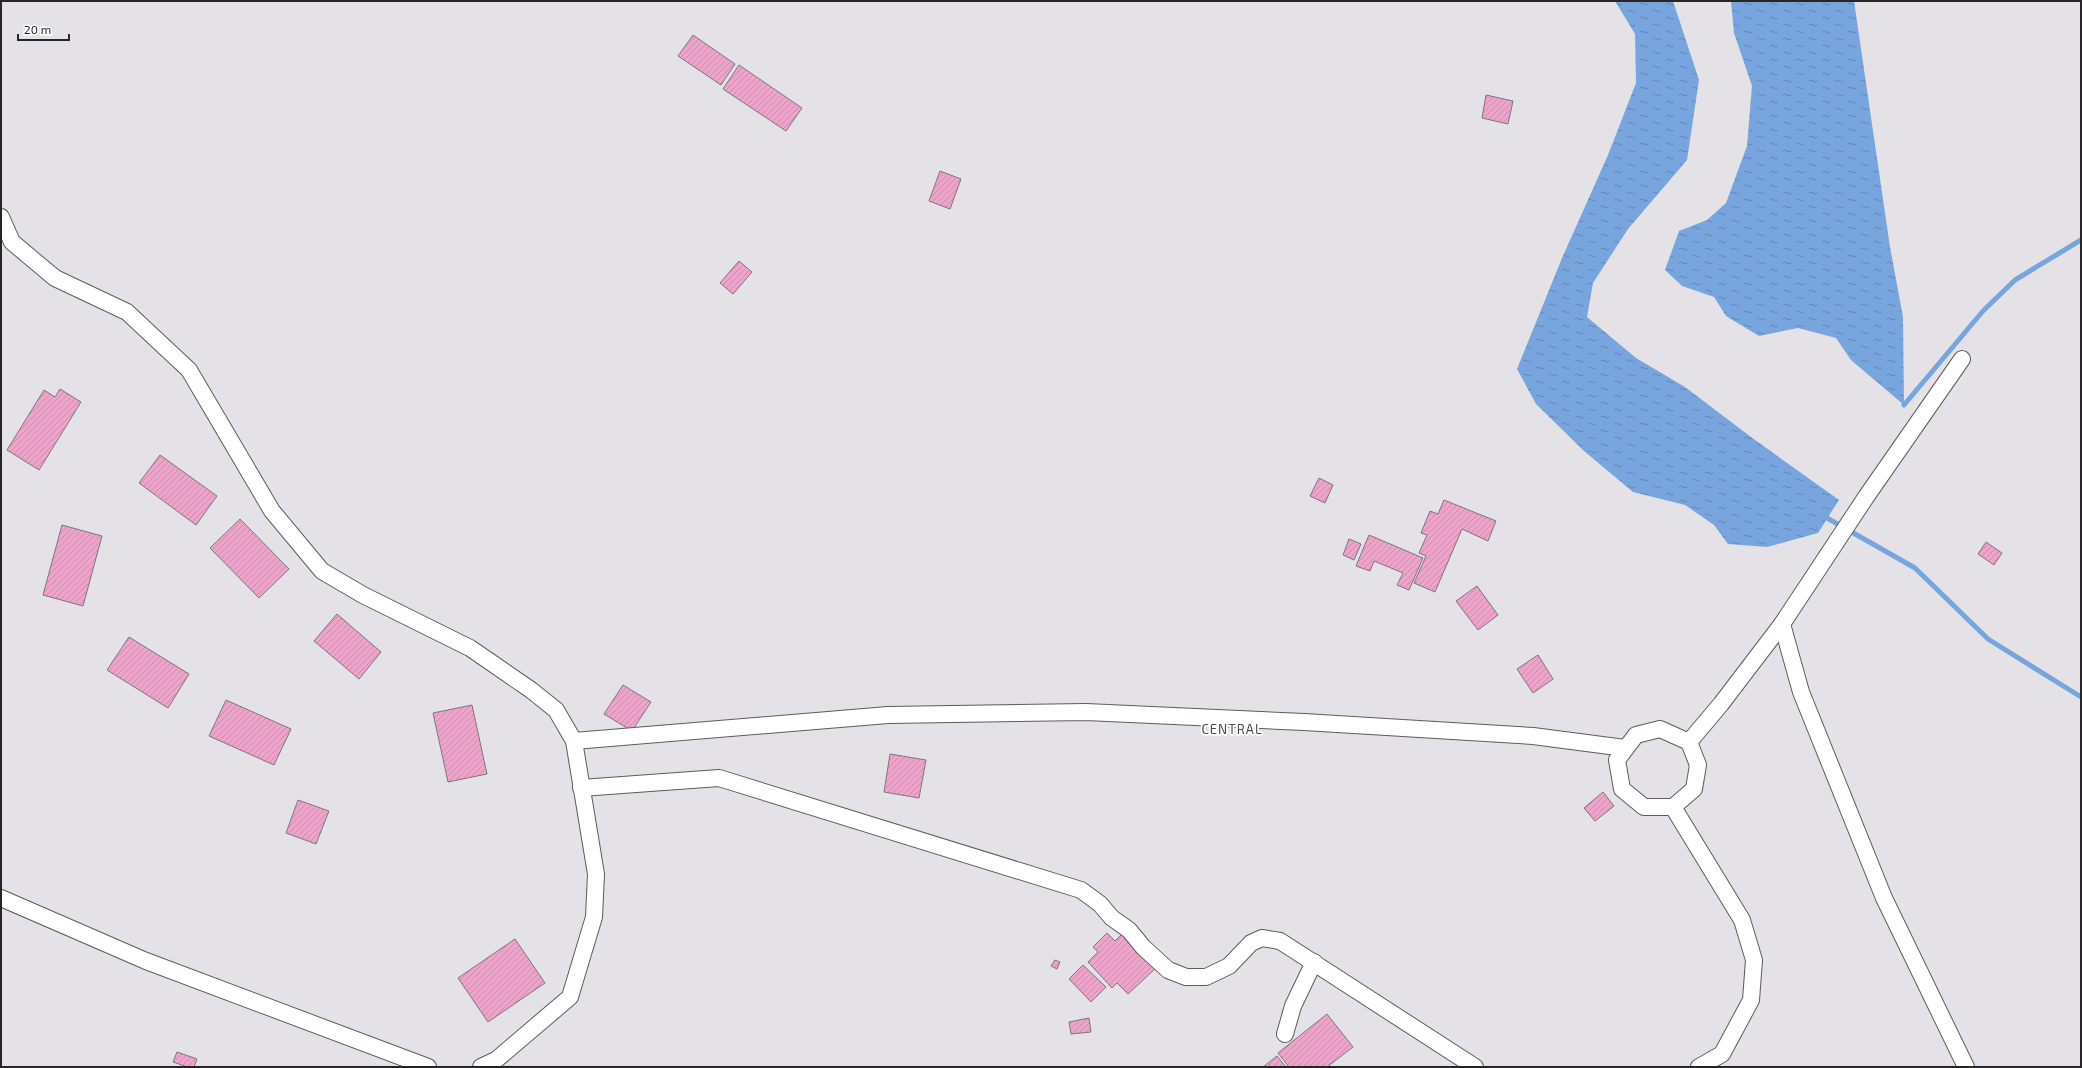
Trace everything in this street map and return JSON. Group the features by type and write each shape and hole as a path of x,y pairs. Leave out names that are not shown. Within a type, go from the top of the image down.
{"street":[{"path":"1,217 12,242 55,278 128,312 189,370 272,511 322,571 363,595 470,648 531,690 556,710 574,741 596,874 594,917 570,997 496,1060 481,1067"},
{"path":"1689,742 1721,704 1782,624 1866,497 1962,359"},
{"path":"1782,624 1801,692 1884,898 1966,1067"},
{"path":"574,741 888,715 1086,712 1304,722 1533,736 1625,748"},
{"path":"1660,729 1689,742 1698,765 1694,789 1673,807 1644,807 1622,789 1617,760 1636,735 1660,729"},
{"path":"581,788 719,778 1073,887 1081,890 1100,904 1168,970 1186,977 1206,977 1230,966 1251,943 1262,938 1280,941 1474,1067"},
{"path":"1673,807 1742,920 1754,960 1752,1000 1722,1054 1699,1067"},
{"path":"1,898 146,961 428,1067"},
{"path":"1285,1034 1293,1006 1314,962"}],"water":[{"path":"1615,1 1673,1 1699,80 1687,160 1628,229 1593,283 1587,317 1636,358 1685,387 1755,440 1839,500 1818,533 1767,547 1728,544 1714,525 1685,505 1633,492 1584,451 1536,404 1517,369 1562,258 1608,155 1636,83 1635,34"},
{"path":"1731,1 1854,1 1890,247 1903,317 1904,405 1851,360 1836,338 1798,328 1759,336 1726,316 1714,297 1682,286 1665,270 1679,231 1707,220 1726,203 1747,146 1752,86 1734,33"}],"building":[{"path":"693,35 735,64 721,85 678,56"},
{"path":"739,65 802,108 786,131 723,89"},
{"path":"1486,95 1513,101 1508,124 1482,118"},
{"path":"940,171 961,179 950,209 929,201"},
{"path":"739,261 752,272 733,294 720,283"},
{"path":"60,389 81,402 39,470 7,450 44,390 55,397"},
{"path":"160,455 217,496 196,525 139,483"},
{"path":"1319,478 1333,485 1325,503 1310,496"},
{"path":"1444,500 1496,521 1488,541 1462,529 1435,592 1414,583 1426,556 1419,553 1427,535 1421,533 1430,511 1438,514"},
{"path":"240,519 289,569 259,598 210,548"},
{"path":"62,525 102,536 83,606 43,595"},
{"path":"1369,535 1423,558 1409,590 1397,585 1403,573 1374,561 1370,571 1356,566"},
{"path":"1349,539 1361,544 1354,560 1343,555"},
{"path":"1986,542 2002,553 1994,565 1978,554"},
{"path":"1477,586 1498,615 1478,630 1456,601"},
{"path":"337,614 381,652 359,679 314,641"},
{"path":"129,637 189,674 168,708 107,670"},
{"path":"1538,655 1553,679 1533,693 1517,669"},
{"path":"623,685 651,702 632,731 604,714"},
{"path":"226,700 291,729 274,765 209,736"},
{"path":"472,705 487,774 448,782 433,713"},
{"path":"890,754 926,760 919,798 884,792"},
{"path":"1603,792 1614,806 1595,821 1584,808"},
{"path":"298,800 329,811 316,844 286,833"},
{"path":"1125,931 1158,966 1128,994 1117,983 1112,988 1088,962 1098,952 1093,947 1107,933 1115,941"},
{"path":"515,939 545,983 488,1022 458,978"},
{"path":"1055,960 1060,962 1057,969 1051,966"},
{"path":"1083,965 1106,987 1091,1002 1069,979"},
{"path":"1327,1014 1353,1047 1327,1067 1289,1067 1278,1053"},
{"path":"1089,1018 1091,1032 1071,1034 1069,1022"},
{"path":"177,1052 197,1059 194,1067 187,1067 173,1062"},
{"path":"1277,1056 1286,1067 1263,1067"}],"waterway":[{"path":"1904,405 1983,311 2015,280 2081,240"},
{"path":"1827,518 1915,568 1988,639 2081,697"}],"district":[{"name":"CENTRAL","path":"1232,729"}]}
